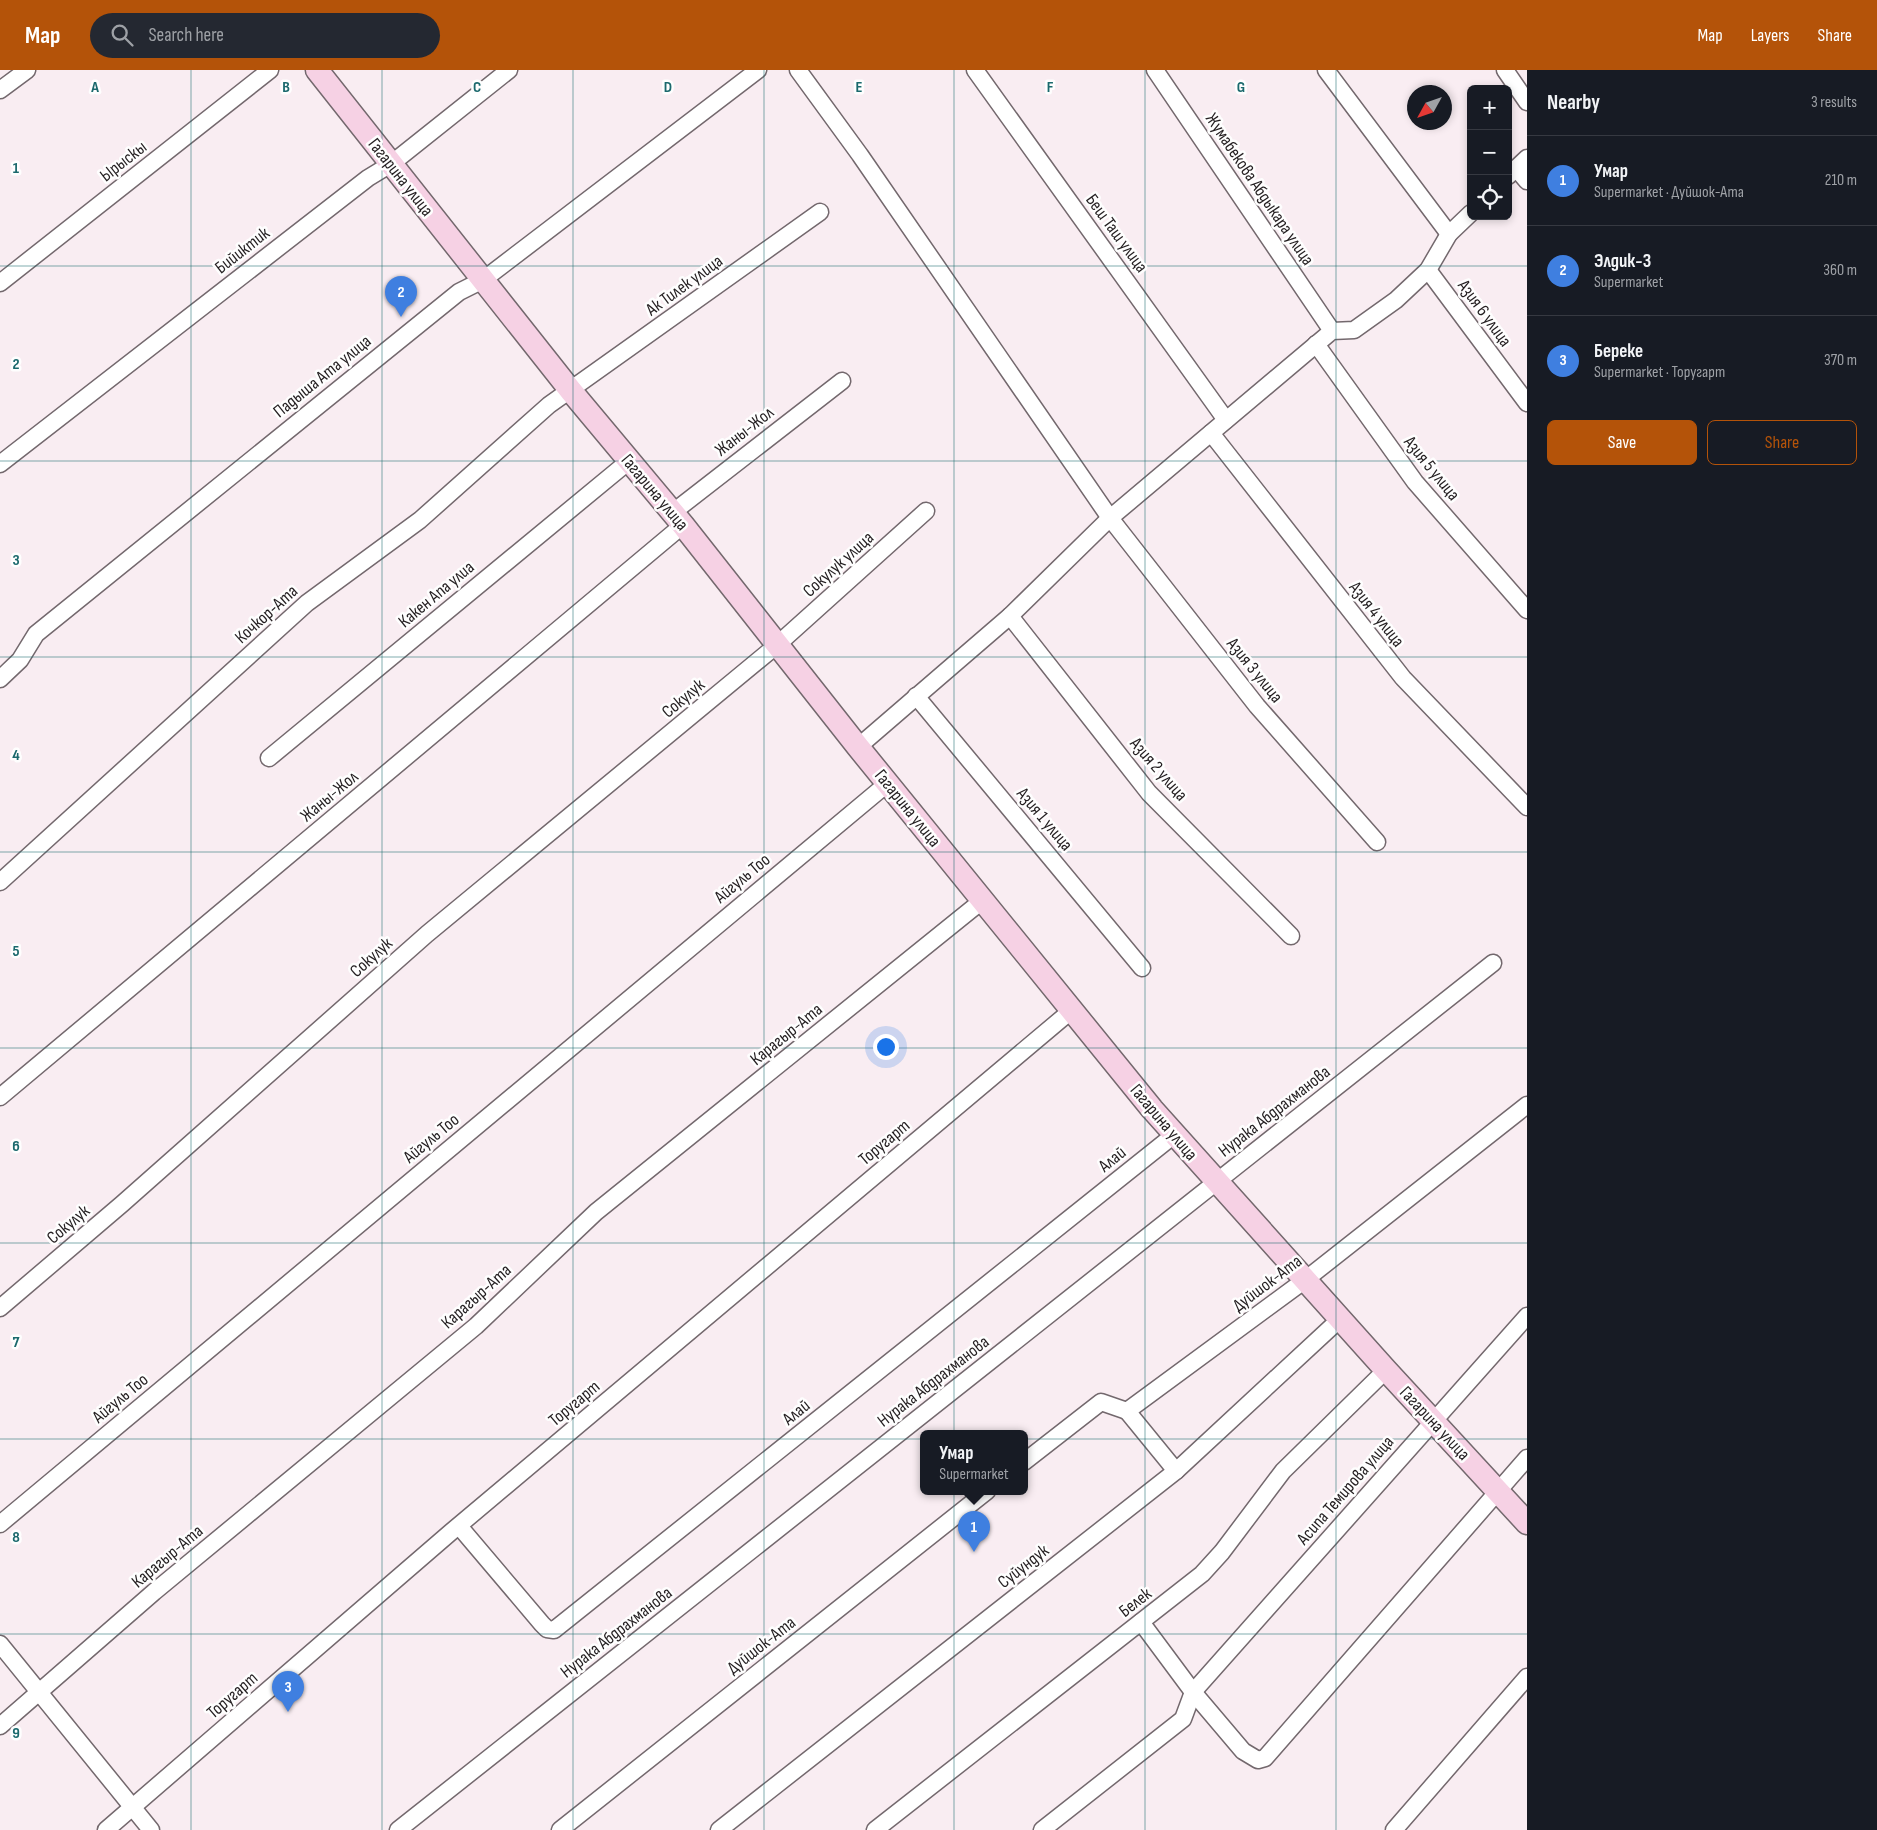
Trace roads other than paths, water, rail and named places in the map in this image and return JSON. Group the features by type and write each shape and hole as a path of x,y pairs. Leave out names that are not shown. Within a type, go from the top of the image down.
{"main road":[{"name":"Гагарина улица","path":"317,70 858,747 1174,1135 1527,1523"}],"street":[{"path":"0,90 28,70"},
{"name":"Ырыскы","path":"0,283 270,70"},
{"name":"Бийиктик","path":"0,464 360,184 391,164 509,70"},
{"name":"Падыша Ата улица","path":"0,678 20,660 36,634 458,292 483,280 758,70"},
{"name":"Азия 3 улица","path":"798,70 860,155 1110,518 1257,706 1377,842"},
{"name":"Беш Таш улица","path":"975,70 1226,420"},
{"name":"Жумабекова Абдыкара улица","path":"1155,70 1332,330"},
{"path":"1326,70 1449,234"},
{"path":"1505,70 1527,102"},
{"path":"1517,167 1527,181"},
{"name":"Ак Тилек улица","path":"571,390 820,212"},
{"path":"858,747 1010,616 1110,518 1332,330 1354,330 1396,300 1428,270 1449,234 1467,216"},
{"name":"Азия 6 улица","path":"1428,270 1527,404"},
{"name":"Азия 5 улица","path":"1316,344 1415,482 1527,610"},
{"name":"Жаны-Жол","path":"0,1097 677,519 842,381"},
{"name":"Кочкор-Ата","path":"0,882 307,603 420,520 550,405 571,390"},
{"name":"Азия 4 улица","path":"1211,433 1403,678 1527,807"},
{"name":"Какен Апа улиа","path":"269,758 629,461"},
{"name":"Сокулук улица","path":"777,646 926,511"},
{"name":"Азия 2 улица","path":"1010,616 1149,793 1291,936"},
{"name":"Сокулук","path":"0,1308 122,1204 427,934 777,646"},
{"name":"Азия 1 улица","path":"916,696 1142,968"},
{"name":"Айгуль Тоо","path":"0,1524 888,783"},
{"name":"Карагыр-Ата","path":"0,1726 154,1592 476,1326 596,1212 983,900"},
{"name":"Нурака Абдрахманова","path":"398,1830 1493,963"},
{"name":"Торугарт","path":"106,1830 459,1526 1072,1010"},
{"name":"Дуйшок-Ата","path":"1127,1411 1305,1280 1527,1105"},
{"name":"Алай","path":"459,1526 542,1624 547,1629 554,1630 1174,1135"},
{"name":"Асипа Темирова улица","path":"1193,1692 1527,1316"},
{"name":"Суйундук","path":"719,1830 1176,1471 1340,1319"},
{"name":"Белек","path":"875,1830 1202,1574 1222,1552 1283,1471 1386,1370"},
{"path":"1028,1459 1101,1402 1127,1411 1176,1471"},
{"path":"1141,1622 1193,1692 1243,1751 1258,1760 1265,1758 1527,1458"},
{"name":"Дуйшок-Ата","path":"560,1830 982,1495"},
{"path":"0,1644 151,1830"},
{"path":"1394,1830 1527,1677"},
{"path":"1042,1830 1183,1719 1193,1692"}],"place":[{"name":"Элдик-3","path":"401,317"},
{"name":"Умар","path":"974,1552"},
{"name":"Береке","path":"288,1712"}]}
